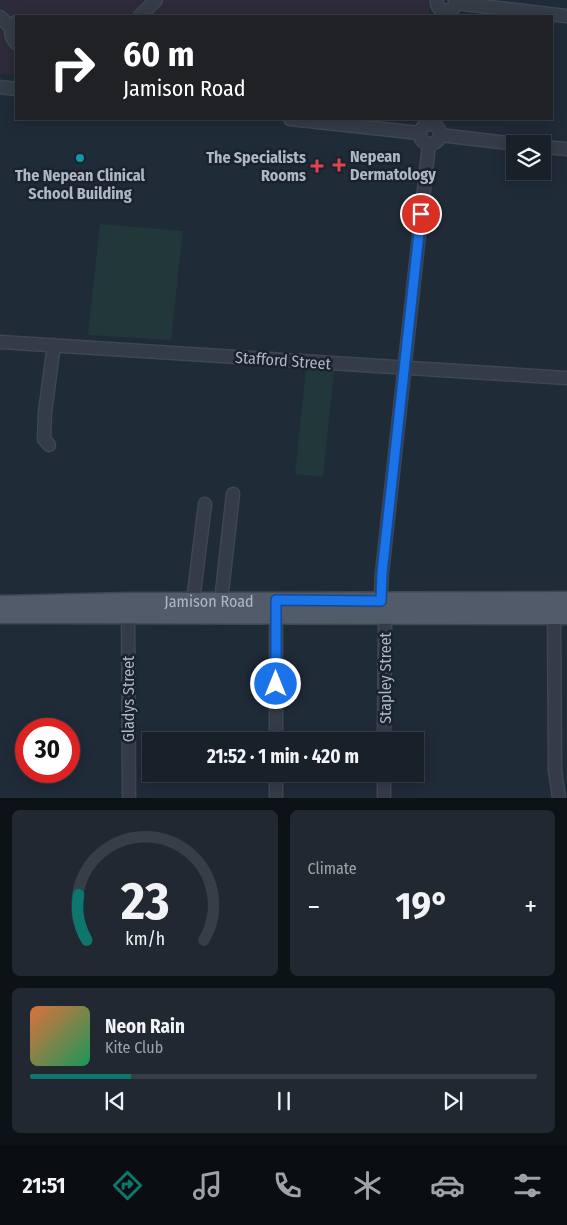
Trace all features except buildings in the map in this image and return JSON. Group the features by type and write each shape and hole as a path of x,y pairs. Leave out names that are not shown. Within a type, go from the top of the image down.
{"main road":[{"name":"Jamison Road","path":"0,616 128,608 193,601 221,601 276,608"},
{"name":"Jamison Road","path":"0,604 128,608 560,608"}],"street":[{"path":"141,15 156,0"},
{"path":"441,9 448,11 453,9 455,2 567,16"},
{"path":"0,17 14,25 11,36 15,42"},
{"path":"0,87 15,88"},
{"path":"299,120 419,133"},
{"path":"431,121 438,128 440,136 435,143 428,144 422,142 419,133 422,127 431,121"},
{"path":"440,136 506,143"},
{"name":"Stapley Street","path":"384,732 382,573 428,144"},
{"path":"551,148 567,149"},
{"name":"Stafford Street","path":"0,342 567,378"},
{"path":"49,445 44,438 45,412 54,345"},
{"path":"221,601 233,494"},
{"path":"193,601 205,504"},
{"name":"Gladys Street","path":"128,608 128,798"},
{"path":"276,608 276,732"},
{"path":"559,798 555,763 560,608"},
{"path":"276,782 276,798"},
{"path":"384,782 384,798"}],"shaded area":[{"path":"0,0 431,0 429,15 15,15 15,75 0,74"}],"green space":[{"path":"100,224 183,231 171,340 88,335"},
{"path":"306,369 334,372 323,477 295,474"}],"place":[{"name":"The Nepean Clinical School Building","path":"80,158"},
{"name":"Nepean Dermatology","path":"339,165"},
{"name":"The Specialists Rooms","path":"317,166"}],"route":[{"path":"276,684 276,600 381,601 382,573 421,214"}]}
